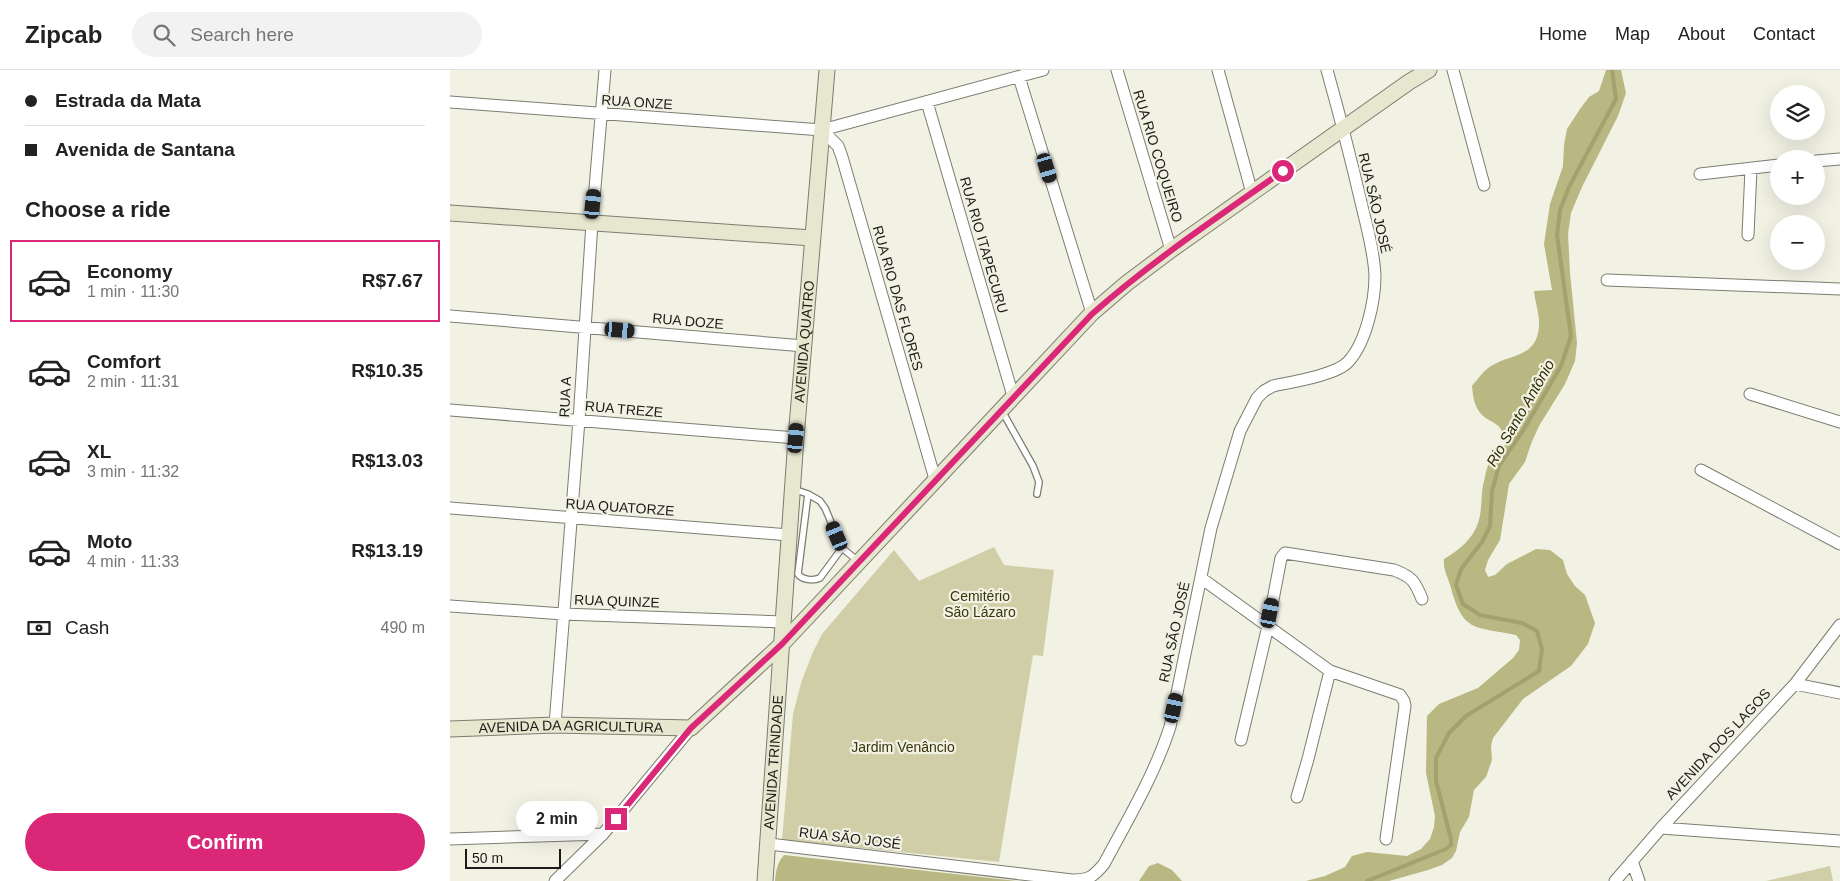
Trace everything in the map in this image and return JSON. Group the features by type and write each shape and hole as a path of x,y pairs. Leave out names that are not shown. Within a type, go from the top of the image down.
{"main road":[{"name":"AVENIDA QUATRO","path":"782,644 812,238 828,70"},
{"path":"691,728 782,644 1092,314 1127,283 1171,250 1343,128 1429,70"},
{"path":"450,213 812,238"},
{"name":"AVENIDA TRINDADE","path":"766,881 782,644"},
{"name":"AVENIDA DA AGRICULTURA","path":"450,729 555,725 691,728"}],"street":[{"name":"RUA A","path":"555,725 605,70"},
{"name":"RUA ONZE","path":"450,102 822,130 1043,70"},
{"name":"RUA RIO COQUEIRO","path":"1117,70 1171,250"},
{"path":"1218,70 1252,193"},
{"name":"RUA SÃO JOSÉ","path":"769,844 1072,880 1089,878 1104,864 1149,781 1170,727 1211,528 1240,431 1257,398 1264,391 1273,386 1337,369 1348,362 1360,343 1374,301 1375,276 1372,248 1343,128 1326,70"},
{"path":"1453,70 1484,185"},
{"path":"1019,76 1092,314"},
{"name":"RUA RIO ITAPECURU","path":"927,102 1013,396"},
{"name":"RUA RIO DAS FLORES","path":"822,130 838,146 842,157 935,479"},
{"path":"1825,160 1840,159"},
{"path":"1700,174 1770,167"},
{"path":"1748,235 1751,169"},
{"path":"1607,280 1840,289"},
{"name":"RUA DOZE","path":"450,316 804,346"},
{"path":"1750,394 1840,422"},
{"name":"RUA TREZE","path":"450,410 796,438"},
{"path":"1701,470 1840,544"},
{"name":"RUA QUATORZE","path":"450,508 789,535"},
{"path":"1241,740 1268,626 1280,558 1284,553 1394,570 1412,579 1422,599"},
{"path":"1201,578 1330,671 1400,695 1405,706 1386,839"},
{"name":"RUA QUINZE","path":"450,606 563,614 783,622"},
{"name":"AVENIDA DOS LAGOS","path":"1615,881 1661,828 1795,684 1840,625"},
{"path":"1297,797 1330,671"},
{"path":"1795,684 1840,693"},
{"path":"555,881 603,834 691,728"},
{"path":"1661,828 1840,841"},
{"path":"450,839 603,834"},
{"path":"1632,860 1639,881"}],"lane":[{"path":"1002,409 1033,466 1039,482 1037,494"},
{"path":"792,489 808,494 820,501 825,508 842,548 858,561"},
{"path":"808,494 798,574 803,579 815,580 820,578 842,548"}],"green space":[{"name":"Jardim Venâncio","path":"994,547 1004,565 1054,570 1043,656 1033,655 999,862 782,840 793,714 802,680 822,634 894,550 919,581"},
{"path":"1830,866 1833,881 1766,881"}],"shaded area":[{"path":"1606,70 1621,70 1626,93 1618,116 1571,213 1568,234 1577,343 1575,361 1565,384 1539,426 1525,462 1509,484 1500,540 1488,560 1485,570 1488,577 1495,575 1507,564 1536,549 1550,550 1563,560 1567,574 1575,586 1585,595 1595,623 1588,644 1571,666 1523,699 1493,738 1491,746 1492,760 1486,777 1474,790 1469,817 1460,832 1456,851 1452,858 1442,865 1389,881 1306,881 1325,876 1345,867 1352,856 1367,852 1407,856 1421,849 1430,839 1435,816 1426,773 1427,716 1439,704 1478,688 1513,658 1519,650 1520,640 1516,635 1480,628 1465,620 1455,601 1445,569 1444,559 1464,544 1476,529 1488,465 1505,443 1501,429 1482,415 1477,408 1472,386 1488,368 1528,350 1537,337 1539,322 1534,291 1552,290 1544,244 1550,204 1563,166 1567,129 1589,97 1599,91"},
{"path":"784,855 1017,881 775,881 777,867"},
{"path":"1158,863 1172,870 1182,881 1139,881 1149,866"}],"waterway":[{"name":"Rio Santo Antônio","path":"1367,881 1446,849 1451,845 1436,781 1436,758 1449,733 1466,716 1539,671 1542,649 1537,631 1522,623 1480,615 1463,604 1456,585 1461,569 1482,542 1490,526 1492,491 1499,466 1524,429 1561,366 1571,336 1557,235 1560,210 1569,187 1616,99 1612,70"}],"route":[{"path":"616,819 691,728 782,644 1092,314 1127,283 1171,250 1283,171"}],"park label":[{"name":"Cemitério São Lázaro","path":"980,604"}]}
